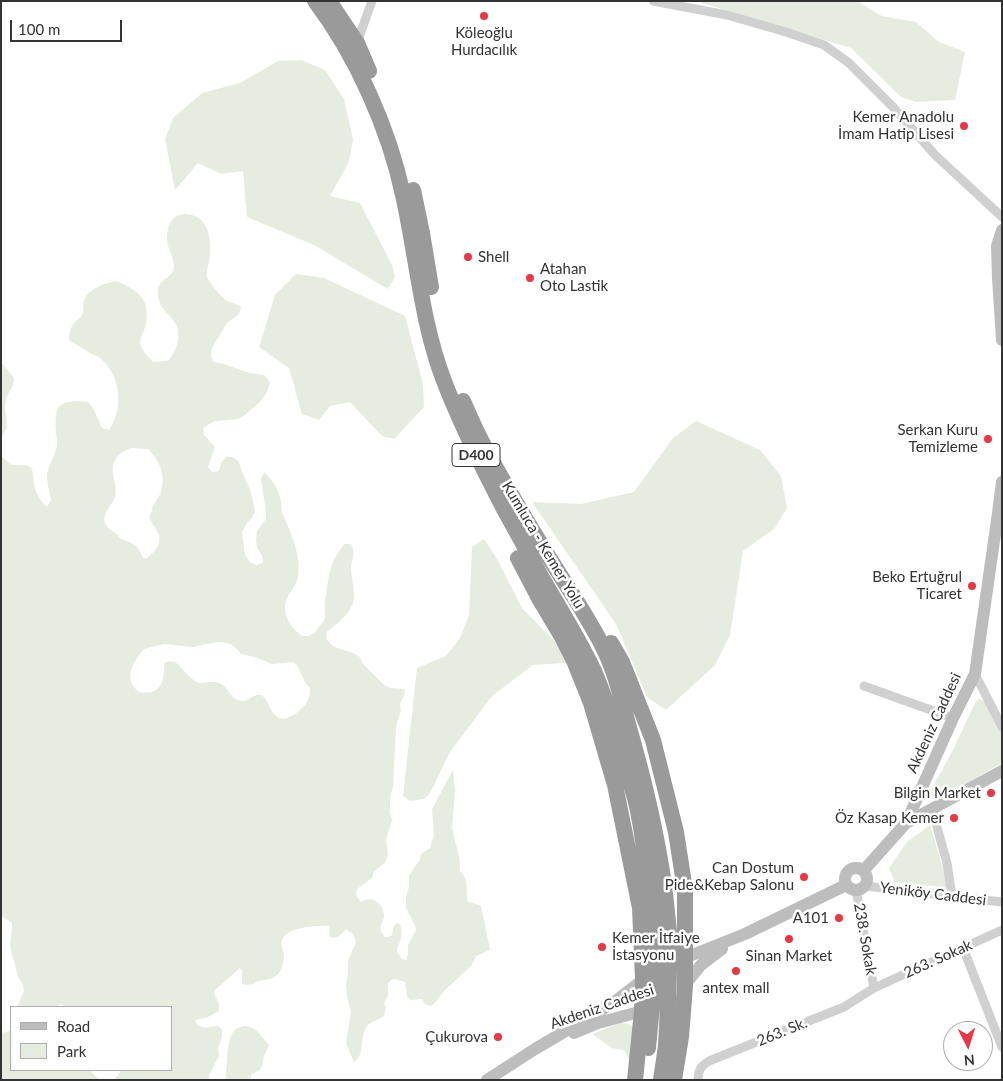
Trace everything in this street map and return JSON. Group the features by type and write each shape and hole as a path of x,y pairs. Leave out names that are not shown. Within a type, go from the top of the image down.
{"highway":[{"name":"Kumluca - Kemer Yolu","path":"315,1 339,35 359,73 379,118 393,158 403,195 424,311 442,378 482,468 578,639 595,673 607,705 638,809 651,902 654,953 653,995 644,1080"},
{"name":"Kumluca - Kemer Yolu","path":"329,1 358,43 403,154 415,199 436,314 450,375 482,442 544,549 585,614 610,662 616,680 640,764 653,820 665,891 669,953 668,1005 666,1046 661,1080"},
{"name":"Kumluca - Kemer Yolu","path":"482,468 495,511 540,600 575,663 591,703 615,785 640,908 643,978 642,1011 635,1080"},
{"path":"517,503 540,533 601,624 622,662 653,740 676,832 685,890 686,958 681,1037 674,1080"}],"street":[{"path":"358,43 372,1"},
{"path":"653,1 727,14 824,45 849,63 894,108 934,154 1002,217"},
{"path":"1002,230 997,246 1002,340"},
{"name":"Akdeniz Caddesi","path":"864,870 906,823 975,674 1002,482"},
{"path":"975,674 1002,726"},
{"path":"864,686 953,718"},
{"path":"906,823 1002,771"},
{"path":"932,809 947,863 952,896"},
{"path":"859,868 864,870 867,881 856,887 844,880 848,870 859,868"},
{"name":"Akdeniz Caddesi","path":"487,1080 613,1003 643,978 662,968 856,887"},
{"name":"Yeniköy Caddesi","path":"856,887 1002,902"},
{"name":"238. Sokak","path":"856,887 874,988"},
{"name":"263. Sokak","path":"874,988 1001,933"},
{"name":"Akdeniz Caddesi","path":"535,1049 598,1023 664,1004 684,986 701,965 746,934"},
{"path":"963,948 1002,1047"},
{"name":"263. Sk.","path":"698,1080 698,1074 703,1064 844,1007 874,988"}],"green space":[{"path":"696,1 857,1 882,16 916,22 939,42 965,52 955,100 916,102 901,97 851,48"},
{"path":"301,60 325,70 344,99 353,139 349,162 330,196 360,203 392,265 395,277 388,289 314,245 247,217 243,171 221,174 198,163 175,190 165,139 173,118 202,93 240,83 278,61"},
{"path":"184,214 193,215 204,224 210,246 207,277 225,300 241,307 239,314 227,323 212,348 213,362 249,373 264,375 270,382 262,400 244,416 237,419 215,421 203,429 204,435 215,447 208,467 212,472 219,471 221,463 226,457 233,457 239,462 250,490 255,512 242,532 245,555 250,562 256,565 263,563 256,540 257,531 266,519 261,479 264,472 273,482 279,493 282,513 293,538 297,553 299,568 297,580 285,607 286,616 290,623 302,636 309,636 315,632 325,619 325,601 329,574 334,559 344,544 351,544 353,553 351,574 354,592 353,601 344,617 326,633 327,640 333,646 360,657 363,664 384,685 391,688 405,689 396,726 393,787 390,798 392,820 386,840 388,855 385,863 374,871 372,878 357,889 358,899 361,902 369,899 376,901 381,906 384,917 381,930 385,937 392,935 394,925 400,924 401,936 397,950 402,959 406,960 408,945 416,930 406,908 409,876 420,859 421,854 430,848 434,835 432,809 453,770 455,791 452,828 460,861 460,871 466,881 467,901 481,906 490,950 476,956 471,966 445,990 433,1005 429,1006 422,999 411,1000 407,996 405,982 395,979 391,980 388,984 388,995 384,1004 386,1007 384,1016 367,1026 363,1035 360,1055 354,1062 346,1043 351,1012 346,984 348,961 356,942 353,934 346,929 339,936 330,937 329,926 310,927 289,932 282,940 283,963 277,975 271,979 245,985 242,983 242,971 240,968 214,993 219,1004 219,1011 208,1017 195,1020 201,1027 219,1026 222,1029 222,1037 218,1048 219,1056 209,1075 209,1080 112,1080 116,1078 120,1071 172,1071 172,1006 63,1006 60,1004 59,1006 17,1006 24,991 11,951 12,923 1,916 1,456 12,465 26,465 32,468 35,490 47,507 51,500 47,473 57,447 56,417 58,408 67,402 88,402 93,408 102,428 109,430 114,422 117,412 118,392 112,373 99,357 69,340 72,326 82,315 83,303 86,297 97,287 116,281 131,288 141,296 147,315 140,341 142,348 153,362 168,361 176,346 178,332 174,321 160,302 158,290 161,283 171,274 174,267 167,234 168,227 176,216","holes":["132,448 148,449 159,463 163,480 161,492 149,518 157,531 159,544 155,551 146,559 143,558 135,545 120,538 108,528 104,517 116,494 113,473 115,460 124,451","224,642 236,648 241,654 272,664 294,662 310,688 306,703 292,716 284,719 280,718 273,713 263,696 254,696 245,701 239,700 219,683 198,683 176,663 172,662 164,663 162,682 156,690 145,693 138,692 132,683 130,677 132,668 144,649 164,644 193,647"]},
{"path":"296,274 324,278 405,316 423,384 424,407 394,439 382,436 350,402 330,406 319,420 302,414 289,368 259,347 275,295"},
{"path":"1,362 14,378 13,385 6,398 7,427 1,439"},
{"path":"696,421 760,450 781,476 787,508 775,528 743,551 730,635 715,665 666,710 647,697 616,624 532,502 581,504 634,492 673,438"},
{"path":"484,539 497,559 522,608 563,650 565,663 533,665 492,696 450,752 430,793 424,799 410,801 403,796 417,668 446,656 460,638 469,615 472,547"},
{"path":"979,699 988,705 1002,731 1002,763 939,799 933,799 930,797 930,792 954,748 976,701"},
{"path":"930,825 949,888 895,882 889,868 907,842"},
{"path":"620,1023 629,1024 633,1028 632,1065 624,1050 612,1048 592,1034"},
{"path":"243,1026 248,1026 258,1032 269,1045 261,1069 251,1075 250,1080 225,1080 232,1033"},
{"path":"10,1030 10,1071 91,1071 100,1080 1,1080 1,1033"}],"place":[{"name":"Köleoğlu Hurdacılık","path":"484,16"},
{"name":"Kemer Anadolu İmam Hatip Lisesi","path":"964,126"},
{"name":"Shell","path":"468,257"},
{"name":"Atahan Oto Lastik","path":"530,278"},
{"name":"Serkan Kuru Temizleme","path":"988,439"},
{"name":"Beko Ertuğrul Ticaret","path":"972,586"},
{"name":"Bilgin Market","path":"991,793"},
{"name":"Öz Kasap Kemer","path":"954,818"},
{"name":"Can Dostum Pide&Kebap Salonu","path":"804,877"},
{"name":"A101","path":"839,918"},
{"name":"Sinan Market","path":"789,939"},
{"name":"Kemer İtfaiye İstasyonu","path":"602,947"},
{"name":"antex mall","path":"736,971"},
{"name":"Çukurova","path":"498,1037"}]}
